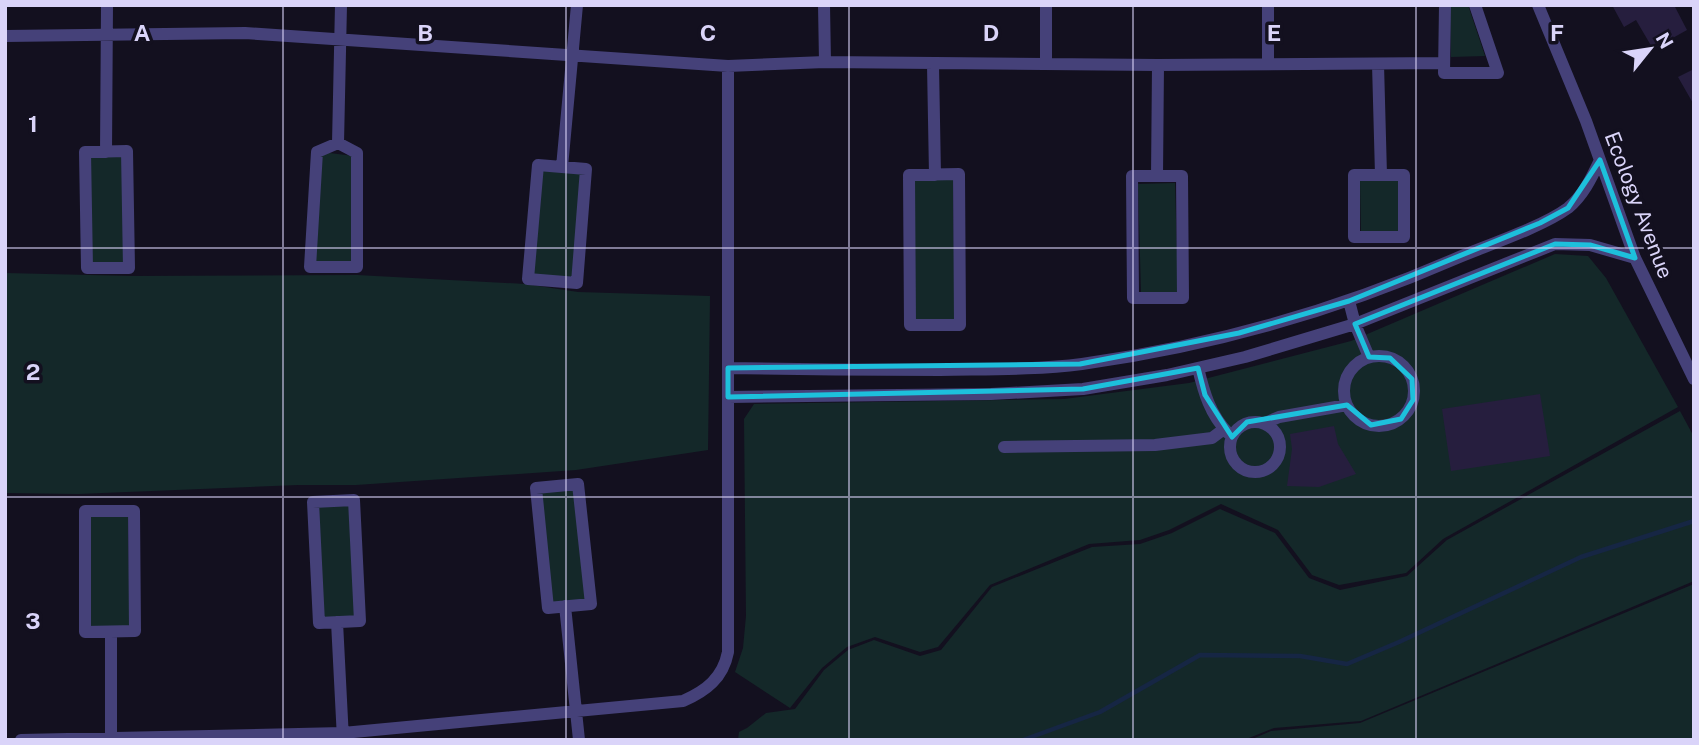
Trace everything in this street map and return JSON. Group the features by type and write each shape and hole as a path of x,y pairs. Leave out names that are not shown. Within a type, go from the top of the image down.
{"street":[{"path":"106,152 107,5"},
{"path":"338,144 341,5"},
{"path":"562,167 577,5"},
{"path":"824,5 825,62"},
{"path":"1046,5 1046,63"},
{"path":"1268,5 1268,64"},
{"path":"1445,5 1444,73 1499,73 1475,5"},
{"name":"Ecology Avenue","path":"1538,5 1586,121 1635,258 1694,379"},
{"path":"5,36 245,33 728,66 825,62 933,65 1444,63"},
{"path":"1378,64 1381,175"},
{"path":"933,65 935,175"},
{"path":"1157,176 1158,65"},
{"path":"21,740 343,736 683,701 703,692 725,666 728,652 728,66"},
{"path":"338,144 357,153 357,267 310,267 317,152 338,144"},
{"path":"127,151 129,268 87,268 85,152 106,152 127,151"},
{"path":"728,368 978,369 1080,364 1239,333 1349,301 1441,265 1568,208 1587,187 1600,160"},
{"path":"538,164 562,167 586,169 577,283 528,279 538,164"},
{"path":"958,174 960,325 910,325 909,175 935,175 958,174"},
{"path":"1354,175 1381,175 1404,176 1404,237 1354,237 1354,175"},
{"path":"1132,176 1157,176 1182,176 1183,298 1133,298 1132,176"},
{"path":"1501,239 1513,260"},
{"path":"729,397 991,394 1083,389 1245,357 1355,324 1555,244 1590,244 1635,258"},
{"path":"1441,265 1448,286"},
{"path":"1349,301 1369,357"},
{"path":"1369,357 1390,358 1407,370 1414,389 1413,400 1408,411 1392,424 1371,425 1353,414 1347,405 1344,395 1347,376 1353,368 1369,357"},
{"path":"1198,368 1215,419 1228,433 1230,449 1237,465 1252,472 1268,469 1278,457 1280,449 1276,434 1265,424"},
{"path":"1004,447 1155,445 1212,438 1228,433 1247,422 1265,424 1279,417 1347,405"},
{"path":"578,484 591,604 565,606 548,608 536,488 578,484"},
{"path":"354,500 360,621 337,622 319,622 313,502 354,500"},
{"path":"85,511 134,511 135,631 111,632 85,632 85,511"},
{"path":"565,606 579,740"},
{"path":"337,622 343,736"},
{"path":"111,632 111,739"}],"highlighted area":[{"path":"1600,160 1635,258 1590,245 1555,244 1355,324 1369,357 1390,358 1412,379 1413,400 1401,419 1371,425 1347,405 1247,422 1232,437 1205,395 1198,368 1083,389 728,397 728,368 1080,364 1239,333 1349,301 1540,223 1568,208"}],"green space":[{"path":"1450,5 1468,5 1485,56 1451,57"},
{"path":"321,152 354,156 353,263 313,264"},
{"path":"88,154 125,154 127,265 90,266"},
{"path":"541,168 583,172 574,280 533,275"},
{"path":"913,179 953,179 955,319 915,321"},
{"path":"1399,180 1400,231 1361,232 1360,181"},
{"path":"1175,183 1178,292 1141,292 1138,184"},
{"path":"1555,254 1588,256 1606,278 1678,407 1443,539 1406,573 1339,585 1312,575 1278,530 1221,504 1169,530 1140,540 1089,544 990,585 938,647 920,652 875,637 847,647 822,668 790,708 735,672 743,648 746,616 744,419 754,404 1064,399 1189,383 1351,341"},
{"path":"5,273 132,276 357,275 525,284 578,292 710,296 708,450 576,470 356,485 78,494 5,493"},
{"path":"1680,411 1694,437 1694,581 1361,721 1274,728 1244,740 738,740 739,732 766,713 795,709 824,670 848,650 874,640 920,656 941,650 992,587 1092,547 1140,544 1172,533 1220,509 1275,533 1309,578 1340,590 1407,576 1447,540"},
{"path":"576,487 587,601 551,605 538,490"},
{"path":"351,503 357,618 322,620 316,505"},
{"path":"89,515 128,516 130,626 90,628"},
{"path":"1694,584 1694,740 1250,740 1271,731 1360,723"}],"building":[{"path":"1612,5 1674,5 1687,30 1653,49 1636,20 1624,27"},
{"path":"1694,69 1694,105 1678,77"},
{"path":"1540,394 1550,456 1451,471 1442,409"},
{"path":"1334,426 1338,444 1356,474 1319,487 1287,486 1292,449 1290,434"}],"waterway":[{"path":"1023,740 1100,712 1200,655 1300,656 1347,664 1581,557 1694,521"}]}
